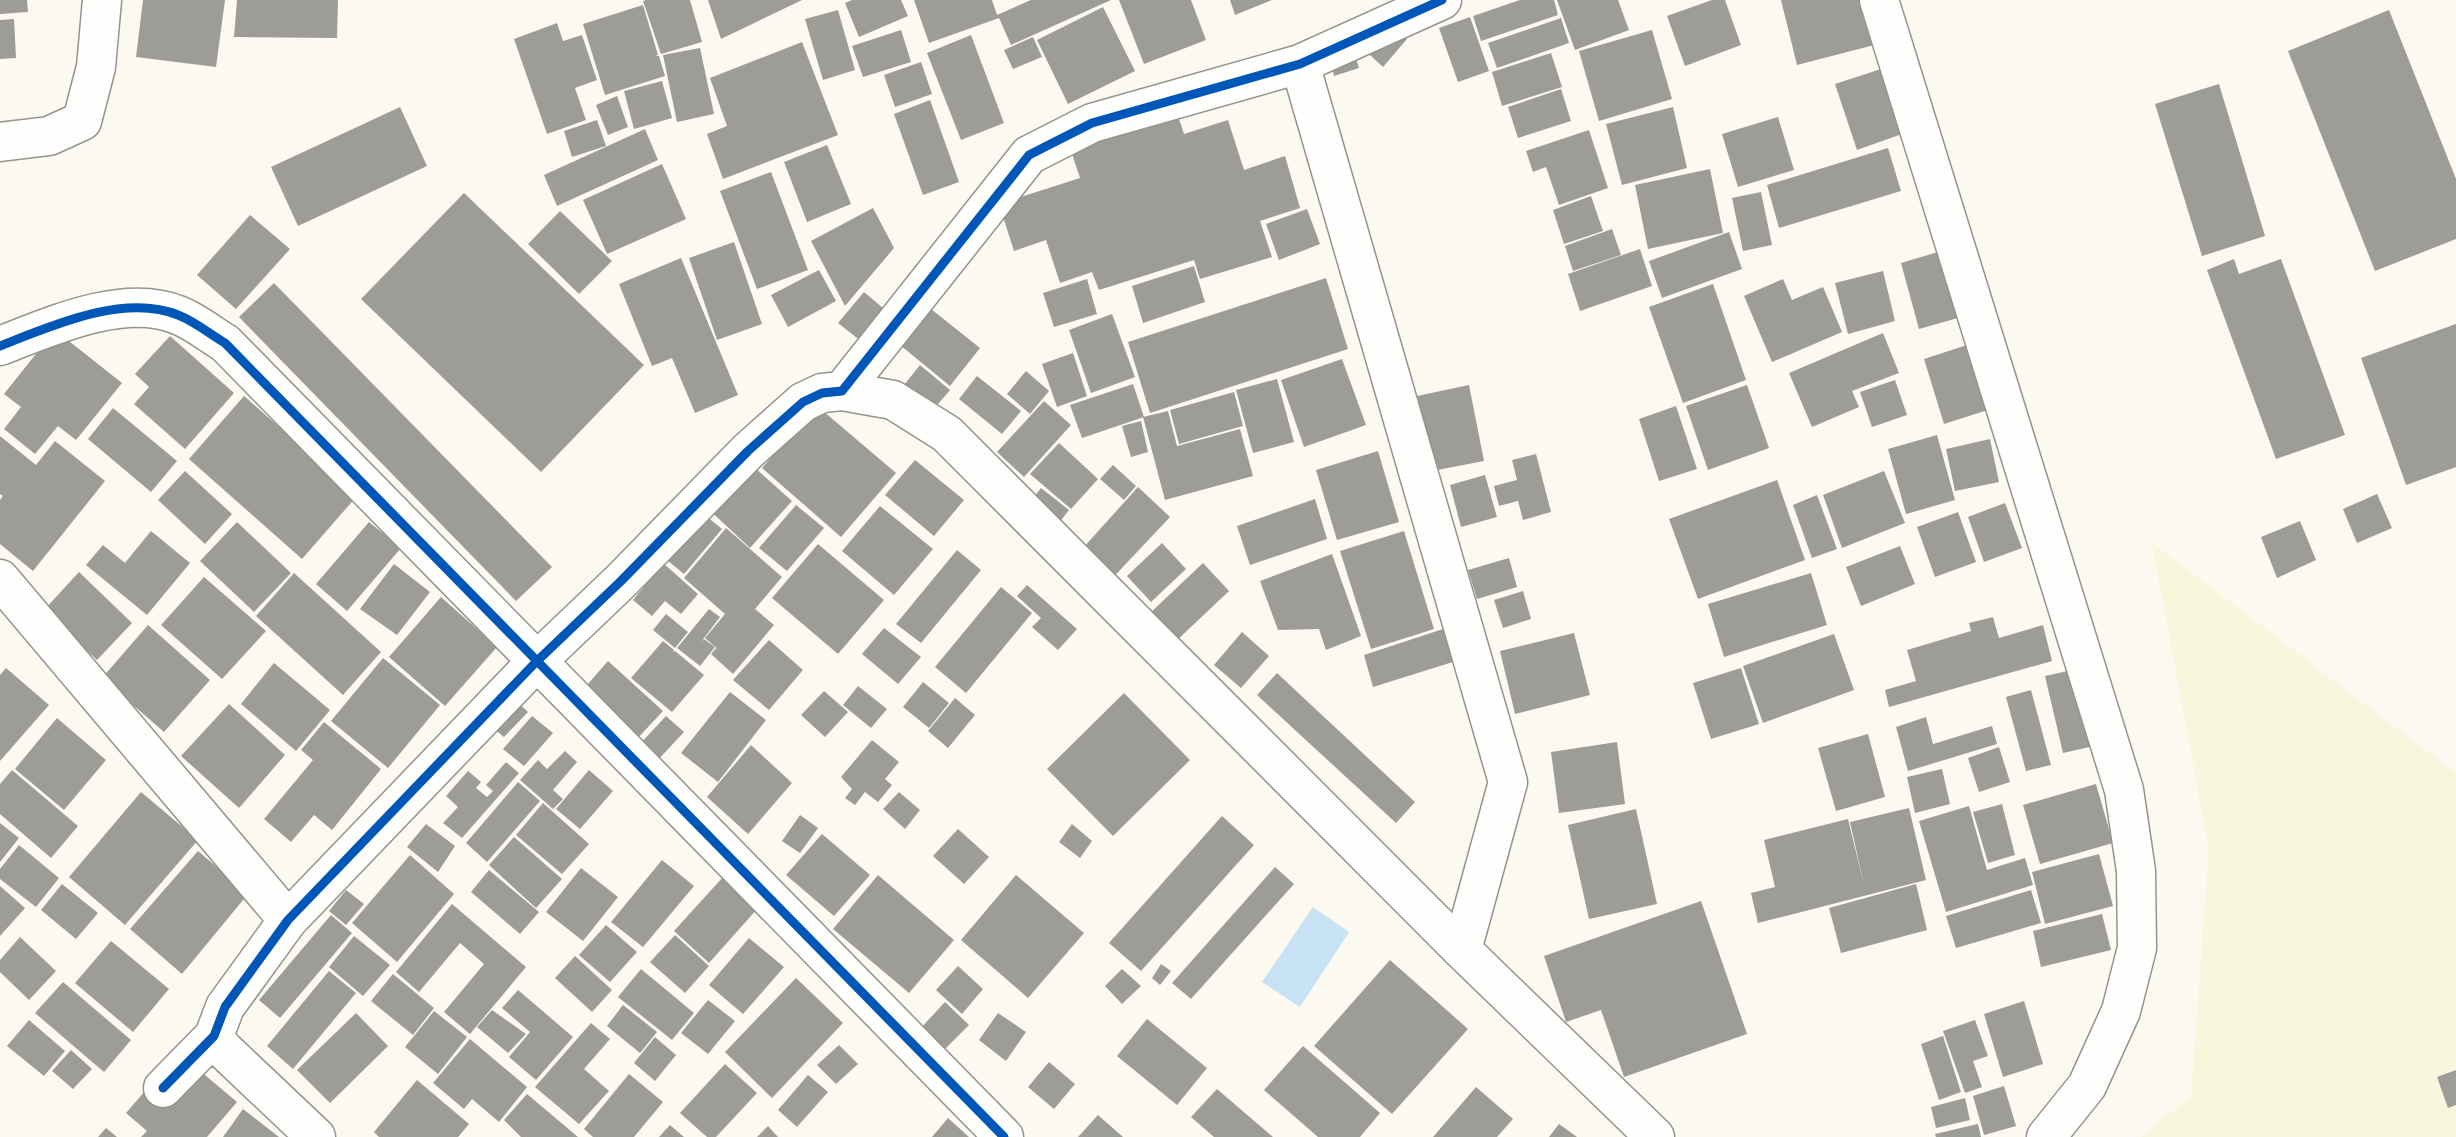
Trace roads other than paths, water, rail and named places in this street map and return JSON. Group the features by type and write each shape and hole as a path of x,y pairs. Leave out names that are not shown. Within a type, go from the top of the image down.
{"street":[{"path":"0,142 49,136 82,121 96,66 102,0"},
{"path":"842,391 1029,156 1092,122 1300,64 1442,0"},
{"path":"1879,0 2124,790 2136,871 2137,948 2121,1011 2087,1086 2046,1137"},
{"path":"1300,64 1508,782 1462,950"},
{"path":"0,346 68,319 134,306 177,314 225,343 1004,1137"},
{"path":"163,1088 214,1036 225,1007 288,920 536,662 621,582 695,502 803,402 822,393 842,391 893,400 947,434 1462,950 1655,1137"},
{"path":"0,579 288,920"},
{"path":"214,1036 223,1049 316,1137"}],"water":[{"path":"1313,907 1349,932 1300,1007 1262,982"}]}
